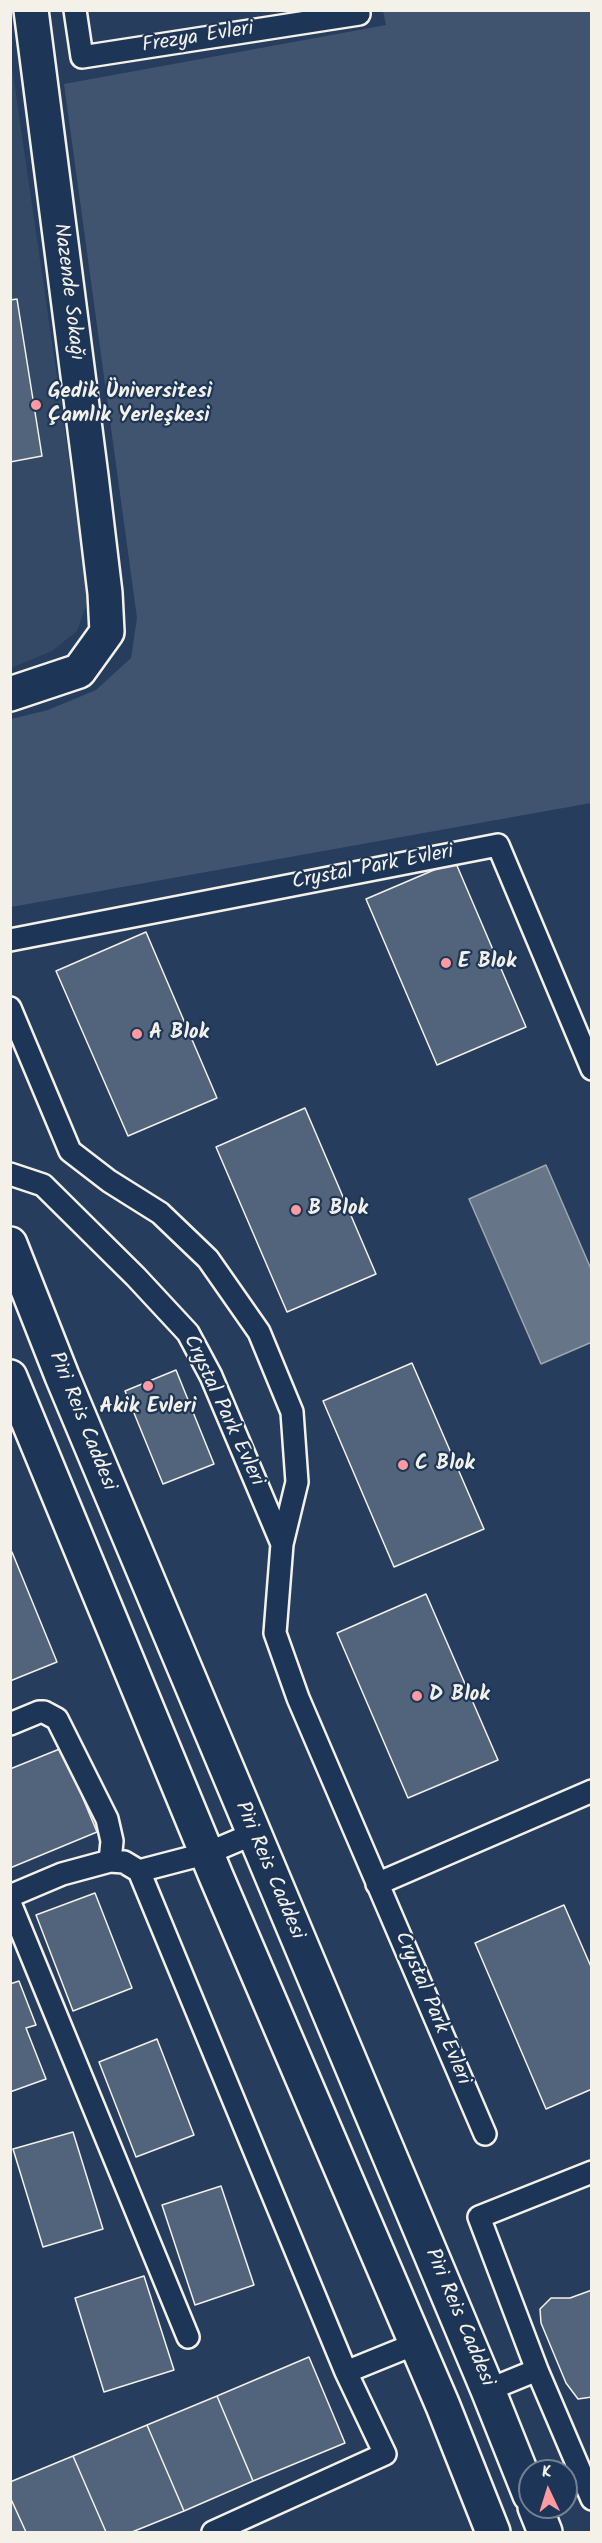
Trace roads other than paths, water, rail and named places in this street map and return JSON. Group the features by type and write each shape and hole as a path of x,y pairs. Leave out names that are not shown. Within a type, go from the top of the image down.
{"street":[{"name":"Nazende Sokağı","path":"10,694 79,671 107,632 105,593 91,476 31,10"},
{"name":"Piri Reis Caddesi","path":"10,1244 62,1376 518,2465"},
{"path":"10,1377 207,1853 443,2406 493,2532"}],"lane":[{"name":"Frezya Evleri","path":"75,10 82,57 359,14"},
{"name":"Crystal Park Evleri","path":"10,940 498,845 591,1069"},
{"name":"Crystal Park Evleri","path":"10,1008 70,1151 168,1221 208,1259 259,1332 292,1412 297,1482 282,1544 275,1633 298,1698 485,2134"},
{"name":"Crystal Park Evleri","path":"10,1174 43,1185 136,1277 188,1333 211,1376 282,1544"},
{"path":"10,1724 39,1712 44,1712 57,1719 107,1819 112,1841 110,1861"},
{"path":"377,1884 591,1791"},
{"path":"139,1871 207,1853 253,1834"},
{"path":"10,1896 62,1874 110,1861 124,1862 139,1871 346,2373 385,2454 213,2532"},
{"path":"10,1903 188,2337"},
{"path":"591,2172 479,2217 537,2370 591,2499"},
{"path":"346,2373 415,2344"},
{"path":"488,2390 537,2370"}],"place":[{"name":"Gedik Üniversitesi Çamlık Yerleşkesi","path":"36,405"},
{"name":"E Blok","path":"446,963"},
{"name":"A Blok","path":"137,1034"},
{"name":"B Blok","path":"296,1210"},
{"name":"Akik Evleri","path":"148,1386"},
{"name":"C Blok","path":"403,1465"},
{"name":"D Blok","path":"417,1696"}]}
